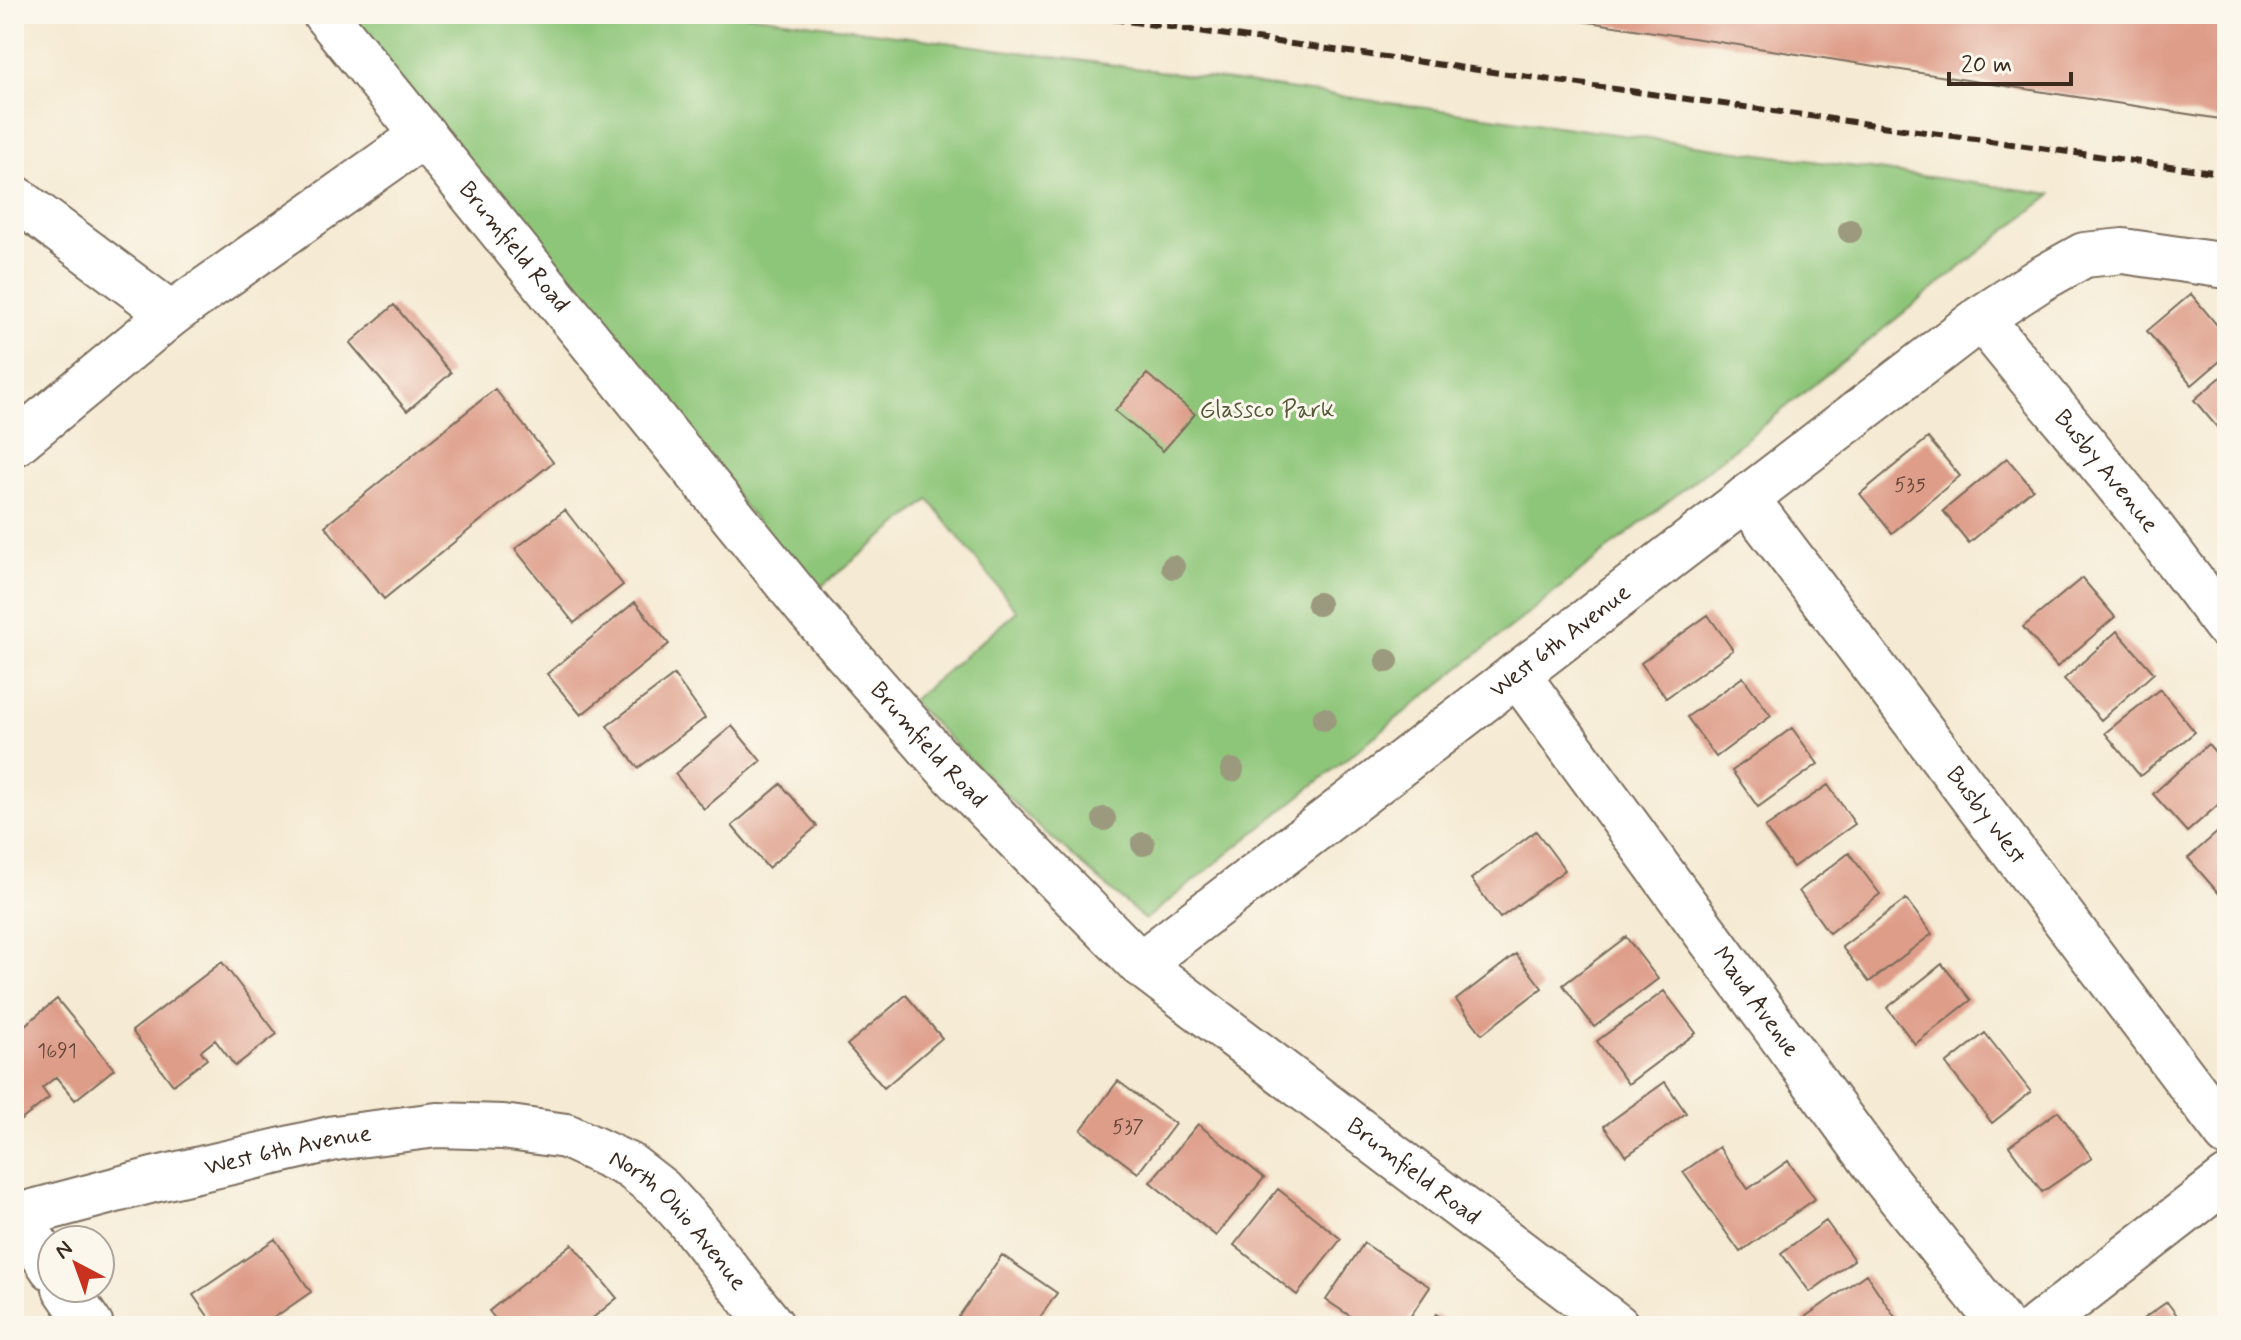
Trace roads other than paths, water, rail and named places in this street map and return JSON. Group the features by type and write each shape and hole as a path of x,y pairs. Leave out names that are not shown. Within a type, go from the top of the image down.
{"street":[{"name":"Brumfield Road","path":"325,14 811,613 947,768 1140,964 1617,1326"},
{"path":"14,444 171,314 424,135"},
{"path":"14,197 171,314"},
{"name":"West 6th Avenue","path":"1140,964 1981,318 2041,279 2084,255 2123,251 2227,266"},
{"name":"Busby Avenue","path":"1981,318 2139,511 2227,627"},
{"name":"Busby West","path":"1746,498 2227,1134"},
{"name":"Maud Avenue","path":"1517,674 1883,1176 2002,1326"},
{"name":"West 6th Avenue","path":"16,1217 153,1180 335,1138 437,1125 503,1127 566,1136"},
{"name":"North Ohio Avenue","path":"566,1136 630,1166 661,1190 772,1326"},
{"path":"2038,1326 2227,1179"},
{"path":"16,1217 36,1245"},
{"path":"76,1304 91,1326"}],"railway":[{"path":"1076,14 2227,174"}],"park label":[{"name":"Glassco Park","path":"1267,410"}]}
